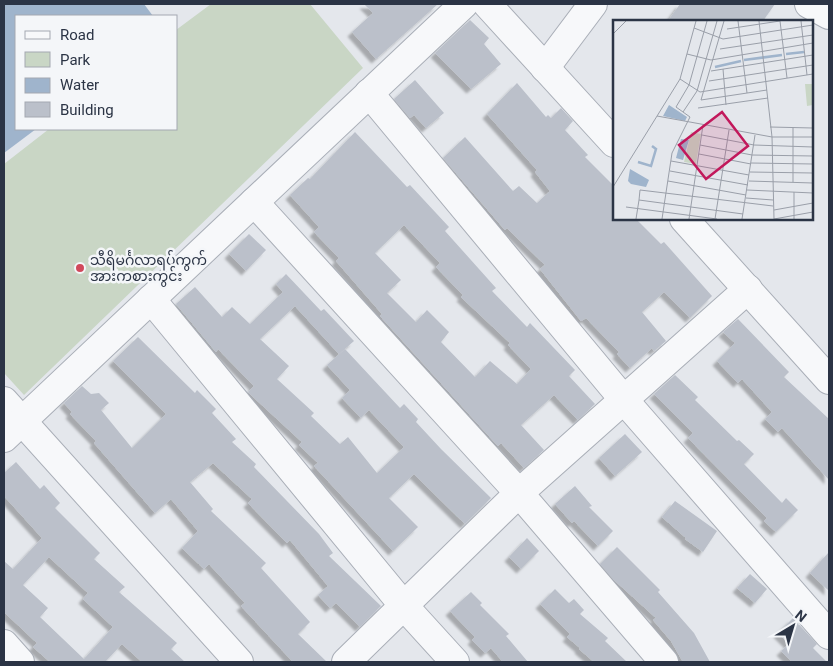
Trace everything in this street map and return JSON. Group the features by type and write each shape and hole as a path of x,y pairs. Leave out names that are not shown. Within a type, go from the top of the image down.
{"street":[{"path":"13,430 464,4"},
{"path":"487,4 613,142"},
{"path":"545,68 593,4"},
{"path":"796,20 809,4 829,16"},
{"path":"369,93 624,400 829,635"},
{"path":"254,202 519,493 664,662"},
{"path":"685,220 829,380"},
{"path":"346,662 519,493 748,289"},
{"path":"151,299 404,606 455,662"},
{"path":"4,400 13,430 239,662"},
{"path":"4,644 20,662"}],"green space":[{"name":"သီရိမင်္ဂလာရပ်ကွက် အားကစားကွင်း","path":"211,4 310,4 363,68 24,395 4,373 4,164 48,130 178,130 178,29"}],"water":[{"path":"4,4 144,4 152,15 15,15 15,130 35,130 4,153"}],"building":[{"path":"364,4 438,4 376,59 352,32 373,13"},
{"path":"680,4 775,4 764,20 669,20"},
{"path":"470,20 489,38 484,44 501,64 471,89 435,53"},
{"path":"415,80 444,113 426,128 414,115 410,118 394,99"},
{"path":"517,83 546,117 548,115 551,118 561,108 573,121 565,130 588,155 585,157 613,185 613,220 637,220 661,244 664,242 712,296 690,318 664,292 642,312 666,341 654,351 652,348 630,368 617,354 619,352 586,318 581,321 540,269 545,265 507,228 505,230 443,158 465,137 513,191 519,186 537,203 550,191 535,172 537,170 487,114"},
{"path":"355,132 407,187 410,185 449,227 445,231 496,288 492,291 527,327 530,323 575,370 569,376 595,404 578,420 554,395 521,425 544,450 524,468 501,443 498,446 380,316 382,314 336,261 339,258 314,232 319,227 290,195 308,178 310,179","holes":["404,225 440,263 436,267 463,295 461,297 510,343 508,345 531,369 517,384 490,361 475,377 441,342 449,332 427,310 416,322 387,293 401,280 375,253"]},
{"path":"249,234 266,250 246,271 229,254"},
{"path":"286,274 321,311 324,309 354,341 339,354 295,306 260,339 289,366 277,379 314,413 311,416 340,444 348,437 377,473 404,447 369,410 361,418 342,398 350,390 327,365 345,349 400,408 404,404 418,419 416,422 491,498 465,524 414,474 389,498 418,527 393,551 314,466 318,463 299,445 302,442 248,392 254,386 218,349 216,352 176,304 195,287 222,317 232,307 250,324 283,292 276,284"},
{"path":"738,319 789,372 784,377 829,419 829,480 782,428 778,432 765,419 772,412 742,379 738,383 717,361 735,343 723,332"},
{"path":"138,337 195,393 197,390 216,409 212,413 236,439 232,442 256,464 254,467 319,534 333,553 329,556 381,606 360,627 336,603 330,608 318,595 328,586 290,540 287,543 248,503 252,499 213,463 190,482 213,509 211,511 266,563 261,568 310,622 298,634 327,662 293,662 241,606 245,603 209,564 204,569 182,548 198,531 171,499 155,513 94,443 96,441 70,414 72,412 64,403 82,386 91,394 99,393 109,403 101,410 132,448 166,414 113,361"},
{"path":"675,375 698,397 695,400 737,441 739,440 754,454 744,464 782,503 786,498 798,510 776,532 764,521 767,518 688,438 693,433 654,394"},
{"path":"625,434 642,452 615,476 599,458"},
{"path":"16,462 40,489 44,485 60,503 55,508 100,553 94,559 125,587 119,592 177,643 171,649 185,662 142,662 122,644 105,662 50,662 33,647 37,643 4,612 4,561 13,569 42,538 4,496 4,473","holes":["49,557 88,593 83,599 113,627 84,659 40,617 48,608 23,585"]},
{"path":"575,486 592,506 589,507 613,531 598,546 574,521 572,523 555,504"},
{"path":"675,501 717,531 703,552 685,539 662,517"},
{"path":"527,538 539,551 521,569 509,557"},
{"path":"617,547 660,590 658,592 694,633 710,662 683,662 671,641 653,620 656,618 613,579 600,564"},
{"path":"829,552 829,591 810,573"},
{"path":"750,574 767,589 755,603 737,588"},
{"path":"555,589 569,603 574,599 584,610 580,614 608,638 605,641 627,662 594,662 567,637 570,634 540,604"},
{"path":"471,592 482,603 480,605 509,634 506,636 528,662 503,662 491,648 485,653 472,640 475,637 450,611"},
{"path":"793,618 817,644 813,648 827,662 792,662 781,651 789,644 778,633"}],"place":[{"name":"သီရိမင်္ဂလာရပ်ကွက် အားကစားကွင်း","path":"80,268"}]}
